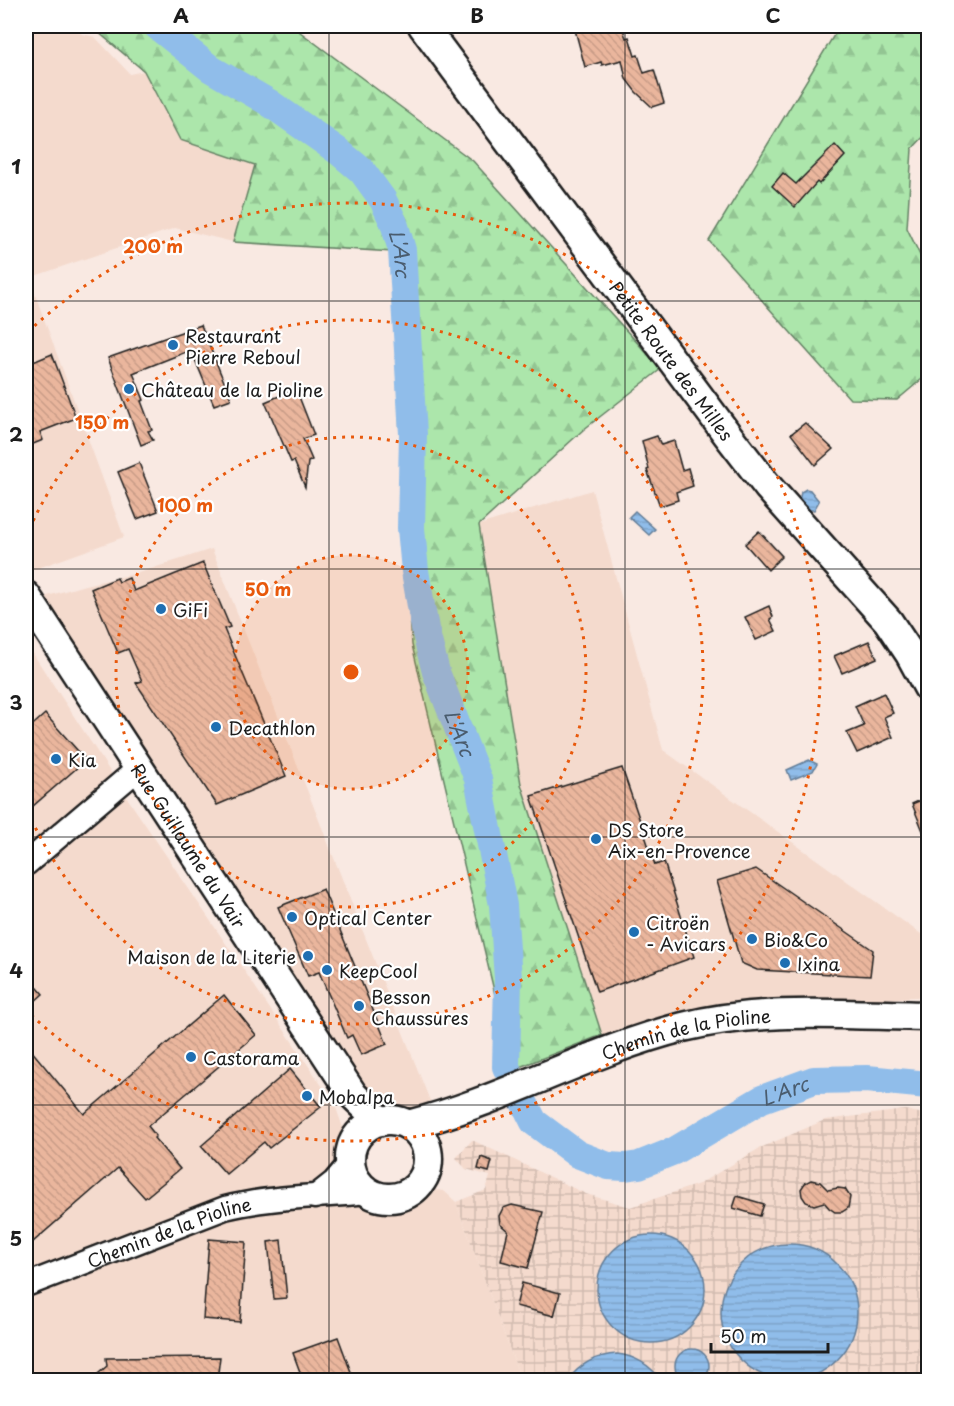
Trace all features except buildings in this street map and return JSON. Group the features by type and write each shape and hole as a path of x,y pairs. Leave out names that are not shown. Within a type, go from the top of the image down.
{"main road":[{"name":"Petite Route des Milles","path":"423,26 768,487 888,621 928,687"},
{"name":"Rue Guillaume du Vair","path":"26,596 354,1095 363,1140"},
{"name":"Chemin de la Pioline","path":"408,1125 459,1111 571,1065 682,1027 748,1016 787,1014 928,1016"},
{"name":"Chemin de la Pioline","path":"428,1151 436,1133 459,1111"},
{"path":"399,1121 408,1125 423,1140 428,1151 426,1173 415,1189 404,1196 379,1197 368,1192 353,1174 363,1140 399,1121"}],"street":[{"path":"26,864 139,768"},
{"path":"315,1197 334,1182 363,1140"},
{"name":"Chemin de la Pioline","path":"26,1284 246,1202 368,1192"}],"shaded area":[{"path":"26,26 69,26 82,34 95,37 130,74 144,71 180,140 255,165 233,242 175,228 29,278 124,537 27,572"},
{"path":"592,490 663,750 928,939 928,996 715,1011 603,1040 521,784 479,525"},
{"path":"212,549 432,1106 404,1116 371,1098 88,672 44,597 138,573"},
{"path":"26,643 132,805 335,1105 347,1139 341,1165 362,1204 387,1208 401,1205 434,1190 444,1191 456,1202 521,1380 26,1380"},
{"path":"905,1110 928,1115 928,1380 521,1380 456,1202 486,1190 490,1176 466,1169 456,1158 472,1140 586,1194 630,1207 699,1184 760,1148 825,1120"}],"green space":[{"path":"91,26 292,26 473,161 661,369 583,430 479,525 521,784 602,1035 504,1073 495,995 412,645 403,513 393,252 233,242 255,165 180,140 144,71"},
{"path":"857,26 928,26 928,132 912,149 907,228 928,272 928,374 897,400 850,399 709,241 834,35"}],"water":[{"path":"806,489 810,490 819,501 814,510 807,510 799,501 801,492"},
{"path":"635,511 655,529 649,535 629,517"},
{"path":"809,760 817,764 813,771 791,780 787,770"},
{"path":"651,1235 672,1239 689,1251 701,1268 705,1289 701,1310 689,1327 672,1339 651,1343 630,1339 613,1327 601,1310 597,1289 601,1268 613,1251 630,1239"},
{"path":"789,1244 815,1250 837,1264 851,1286 857,1312 851,1338 837,1360 815,1374 789,1380 763,1374 741,1360 727,1338 721,1312 727,1286 741,1264 763,1250"},
{"path":"692,1349 704,1354 709,1366 704,1378 692,1383 680,1378 675,1366 680,1354"},
{"path":"617,1354 642,1362 661,1380 568,1380 589,1361"}],"waterway":[{"name":"L'Arc","path":"157,26 211,69 268,102 338,151 362,171 383,200 394,223 402,250 413,434 411,528 415,571 425,629 436,672 478,779 503,905 508,979 506,1067 534,1122 577,1154 608,1166 625,1167 639,1165 674,1151 762,1099 814,1080 867,1079 928,1085"}],"place":[{"name":"Restaurant Pierre Reboul","path":"173,345"},
{"name":"Château de la Pioline","path":"129,389"},
{"name":"GiFi","path":"161,609"},
{"name":"Decathlon","path":"216,727"},
{"name":"Kia","path":"56,759"},
{"name":"DS Store Aix-en-Provence","path":"596,839"},
{"name":"Optical Center","path":"292,917"},
{"name":"Citroën - Avicars","path":"634,932"},
{"name":"Bio&Co","path":"752,939"},
{"name":"Maison de la Literie","path":"308,956"},
{"name":"Ixina","path":"785,963"},
{"name":"KeepCool","path":"327,970"},
{"name":"Besson Chaussures","path":"359,1006"},
{"name":"Castorama","path":"191,1057"},
{"name":"Mobalpa","path":"307,1096"}]}
